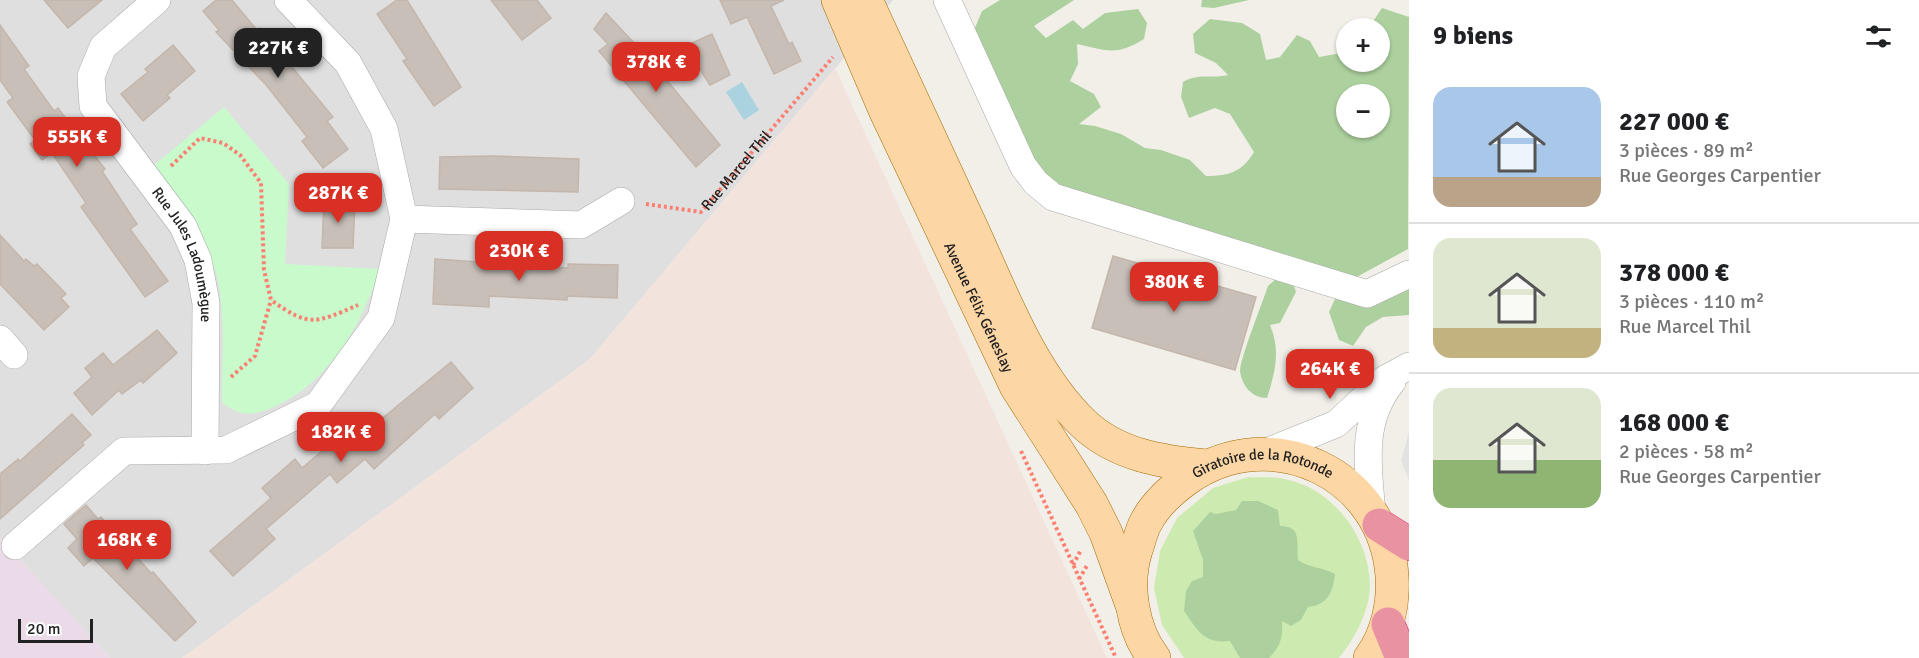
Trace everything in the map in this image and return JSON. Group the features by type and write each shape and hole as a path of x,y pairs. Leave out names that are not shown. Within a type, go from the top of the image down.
{"highway":[{"path":"1376,519 1409,544"},
{"path":"1388,624 1402,658"}],"main road":[{"name":"Avenue Félix Géneslay","path":"838,0 886,112 1016,386 1092,505 1106,533 1132,605"},
{"name":"Avenue Félix Géneslay","path":"866,0 1008,307 1042,369 1066,405 1084,425 1105,440 1131,452 1154,460 1206,466"},
{"name":"Giratoire de la Rotonde","path":"1154,658 1146,648 1132,605 1132,563 1146,523 1171,490 1206,466 1234,456 1264,453 1306,461 1343,481 1376,519 1391,557 1393,591 1388,624 1370,658"}],"street":[{"name":"Rue Jules Ladoumègue","path":"157,0 103,47 91,76 93,106 183,226 198,260 206,303 205,451"},
{"path":"15,546 124,451 226,450 318,405 381,318 404,219 384,129 348,63 288,0"},
{"path":"947,0 1023,166 1036,183 1053,197 1367,294 1409,274"},
{"path":"404,219 581,225 621,201"},
{"path":"1264,453 1336,424 1376,386 1406,368"},
{"path":"1376,519 1367,438 1383,394 1406,368"}],"path":[{"name":"Rue Marcel Thil","path":"621,201 701,212 853,34"},
{"path":"151,183 200,138 223,143 240,155 261,183 264,270 271,300 255,356 235,375 207,390"},
{"path":"271,300 297,319 321,320 387,293"},
{"path":"1072,566 1116,658"}],"shaded area":[{"path":"0,0 893,0 590,359 182,658 110,658 0,538"},
{"path":"835,68 1107,658 182,658 590,359"},
{"path":"1409,432 1409,480 1401,461"},
{"path":"0,538 16,555 110,658 0,658"}],"green space":[{"path":"1000,0 1074,0 1034,26 1046,38 1073,20 1083,29 1105,13 1138,9 1147,23 1144,39 1119,50 1097,49 1077,44 1078,64 1070,81 1094,94 1101,107 1079,124 1121,134 1145,148 1161,150 1190,160 1206,176 1234,172 1245,164 1254,152 1230,114 1215,108 1189,118 1181,97 1183,82 1189,79 1228,75 1216,63 1195,53 1193,34 1210,19 1242,23 1260,34 1266,60 1280,57 1297,35 1310,41 1319,57 1336,54 1336,72 1390,72 1390,18 1375,18 1382,8 1409,17 1408,249 1353,279 1065,188 1046,178 1033,162 972,35 982,11"},
{"path":"1202,0 1249,0 1214,8 1201,7"},
{"path":"224,107 289,184 285,264 380,269 353,331 327,368 293,397 272,408 251,414 240,413 222,402 222,325 215,268 196,229 153,166"},
{"path":"1279,276 1292,280 1296,292 1280,323 1270,325 1275,344 1276,362 1267,398 1257,396 1249,390 1243,382 1240,371 1268,286"},
{"path":"1409,282 1409,315 1383,317 1366,327 1353,346 1339,340 1329,312 1335,299"},
{"path":"1248,477 1281,478 1319,493 1346,518 1356,534 1364,551 1368,569 1369,596 1360,625 1339,658 1184,658 1162,625 1154,588 1160,551 1177,518 1213,488"},
{"path":"1242,501 1258,501 1278,510 1280,526 1292,529 1297,537 1298,560 1335,574 1331,592 1325,600 1308,607 1301,620 1291,626 1282,621 1280,641 1269,658 1240,658 1230,641 1214,640 1202,635 1184,611 1186,591 1192,581 1203,577 1203,560 1193,531 1210,512 1216,514 1236,510"}],"water":[{"path":"742,82 759,110 744,120 726,92"}],"building":[{"path":"44,0 102,0 68,28"},
{"path":"216,0 232,0 257,30 260,28 333,117 327,121 348,149 323,168 302,141 307,137 267,86 216,32 219,30 203,11"},
{"path":"397,0 407,0 461,87 434,106 403,61 407,59 377,14"},
{"path":"491,0 537,0 551,18 522,40"},
{"path":"720,0 784,0 771,6 789,44 792,42 801,61 774,74 747,17 731,24"},
{"path":"606,13 651,61 720,145 696,167 599,51 608,44 594,29"},
{"path":"0,25 29,66 24,69 54,111 58,108 105,169 102,171 137,224 130,229 168,281 145,297 81,207 86,203 52,153 42,160 30,144 35,140 7,102 13,98 0,80"},
{"path":"712,34 730,75 710,85 685,46"},
{"path":"173,45 195,71 167,95 170,98 143,121 121,94 148,72 145,69"},
{"path":"440,157 579,159 578,192 439,189"},
{"path":"324,200 355,201 353,248 322,248"},
{"path":"0,235 24,261 26,259 34,266 37,264 66,294 61,298 69,307 44,330 0,284"},
{"path":"1113,256 1256,297 1235,370 1092,328"},
{"path":"435,259 568,268 568,264 618,265 617,298 567,296 567,300 489,296 489,307 433,304"},
{"path":"157,330 177,353 143,383 141,380 122,394 119,390 92,415 74,393 92,377 85,368 103,353 113,365"},
{"path":"451,362 473,388 439,419 435,414 374,469 365,459 337,483 330,474 266,529 275,539 233,576 210,551 271,498 262,488 295,459 302,468 354,424 363,434"},
{"path":"72,414 91,435 82,443 84,445 0,519 0,474 18,459 20,461"},
{"path":"86,505 98,519 101,517 151,573 153,572 196,622 175,641 93,558 84,566 68,548 77,539 64,524"}]}
